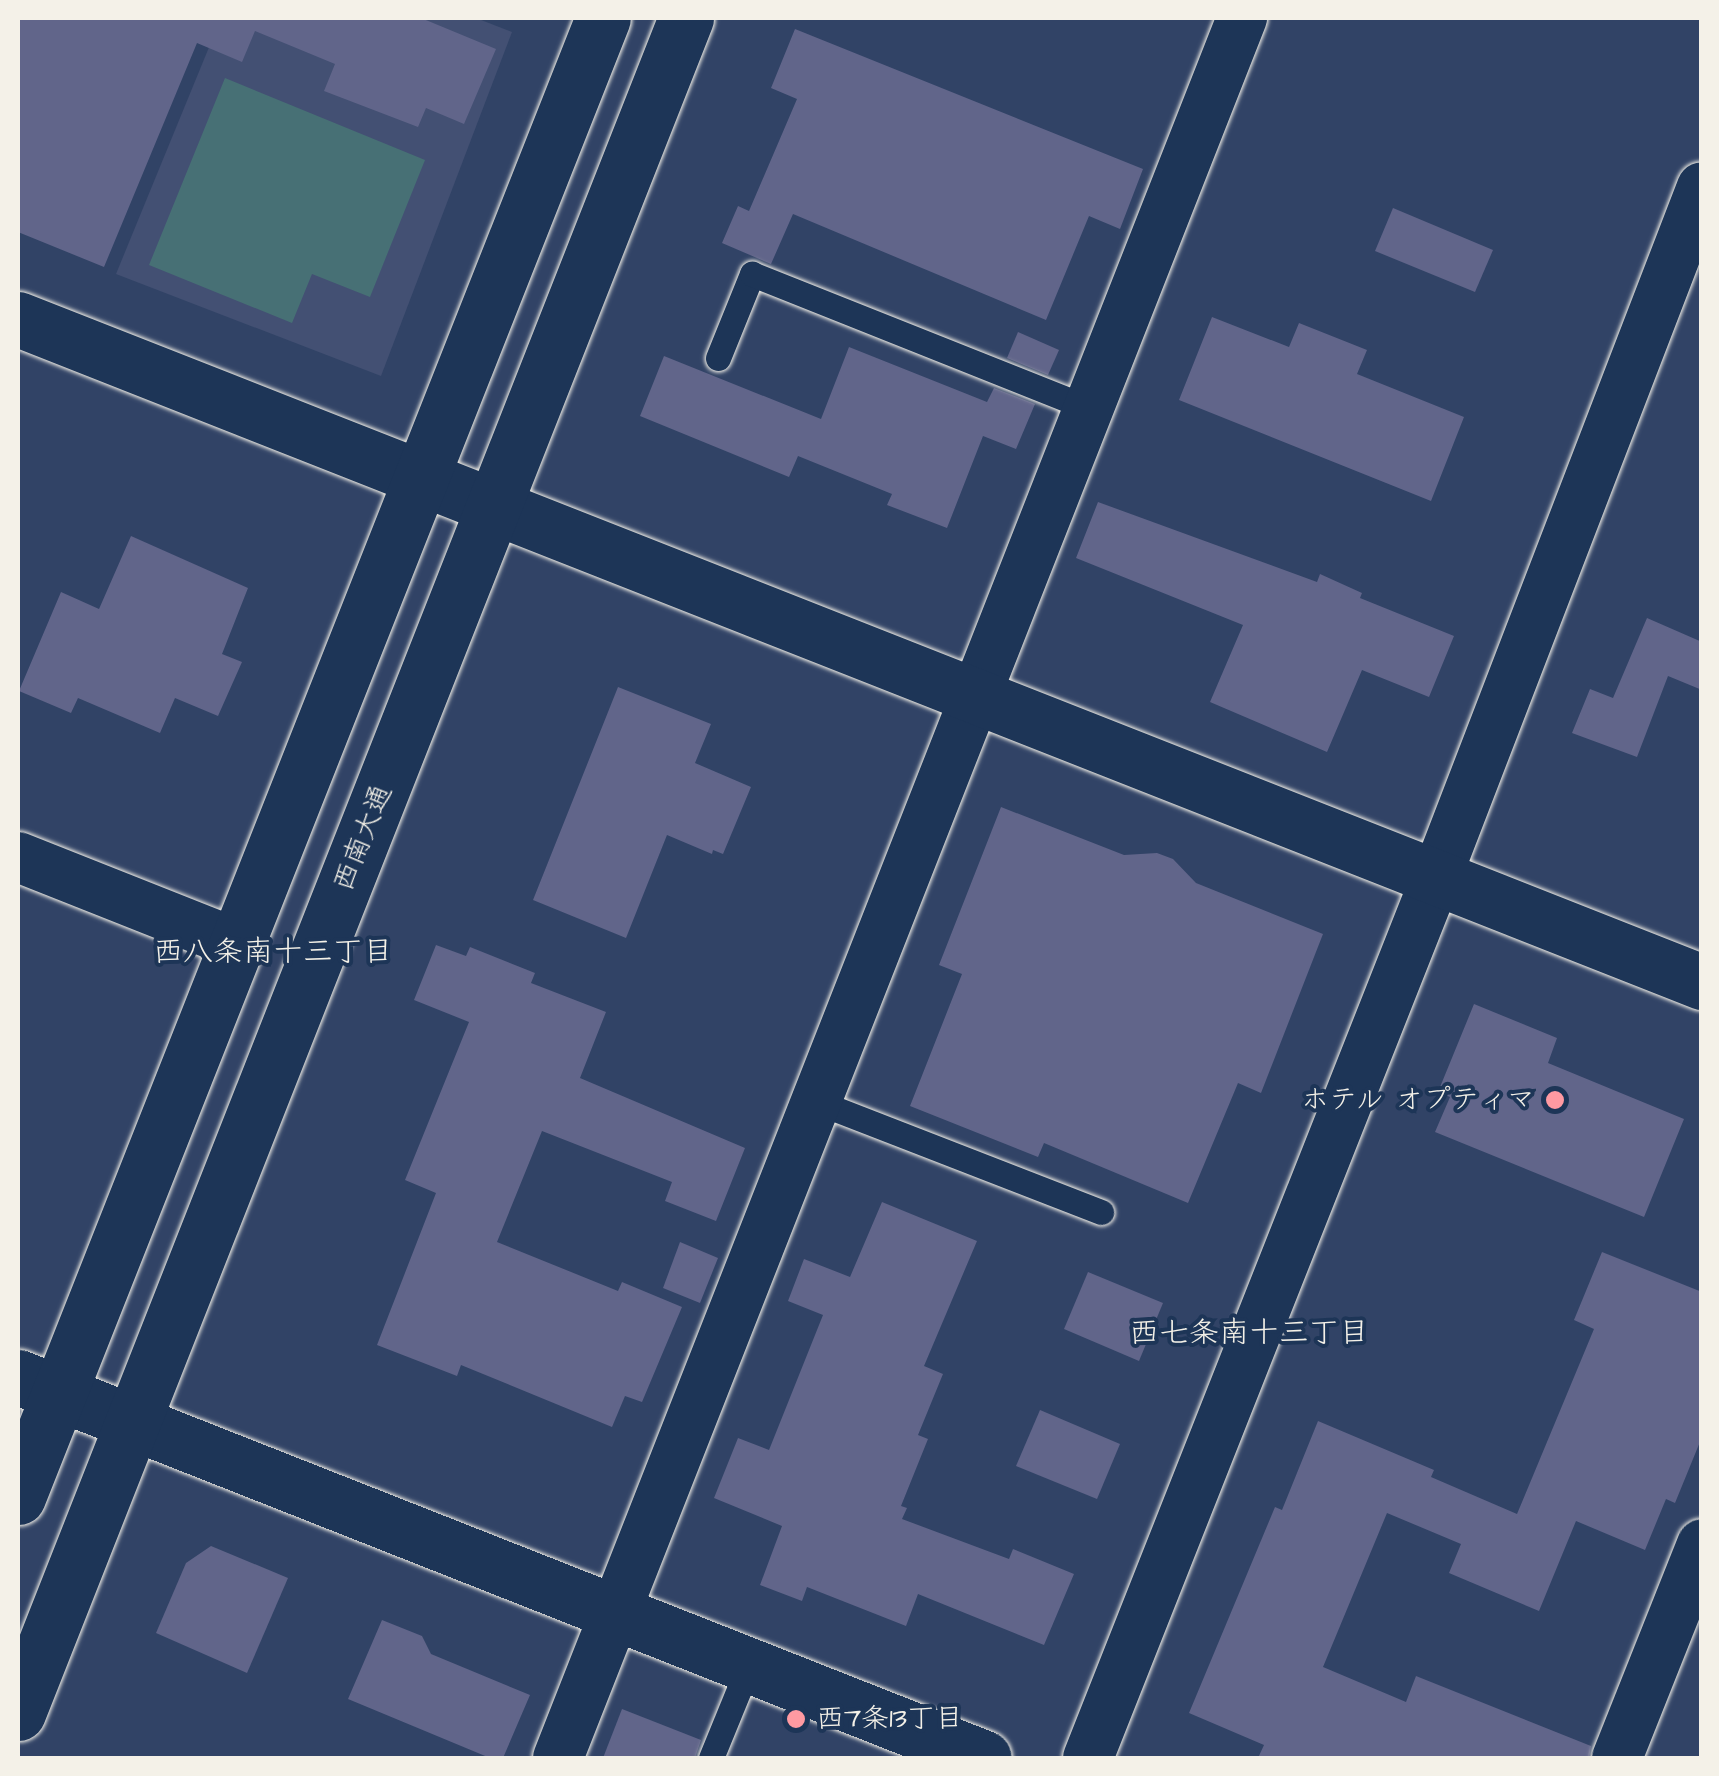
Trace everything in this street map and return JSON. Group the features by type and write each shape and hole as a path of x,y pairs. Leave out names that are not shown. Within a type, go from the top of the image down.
{"street":[{"path":"18,1497 36,1385 240,944 603,18"},
{"name":"西南大通","path":"18,1713 686,18"},
{"path":"558,1758 1242,18"},
{"path":"1088,1758 1436,878 1702,187"},
{"path":"18,319 1702,982"},
{"path":"18,856 240,944"},
{"path":"36,1385 984,1758"},
{"path":"1617,1758 1702,1544"}],"lane":[{"path":"718,358 752,274 1088,408"},
{"path":"815,1101 1100,1212"},
{"path":"711,1758 749,1665"}],"shaded area":[{"path":"221,18 476,18 512,32 381,376 116,274"}],"green space":[{"path":"225,78 425,160 370,297 312,274 292,323 149,265"}],"building":[{"path":"18,18 421,18 496,49 464,124 426,108 418,127 324,91 335,64 255,31 242,62 197,43 104,267 18,232"},
{"path":"795,29 1143,169 1120,229 1089,216 1046,320 793,214 771,264 722,243 738,206 749,211 797,99 771,88"},
{"path":"1393,208 1493,250 1475,292 1375,251"},
{"path":"1212,317 1289,347 1299,323 1367,350 1357,374 1464,417 1431,501 1179,400"},
{"path":"1018,332 1059,350 1048,375 1007,358"},
{"path":"849,347 987,402 994,388 1035,404 1016,449 983,436 947,528 887,505 892,494 798,456 789,477 640,416 664,356 821,419"},
{"path":"1098,502 1317,582 1320,574 1362,593 1360,598 1454,636 1429,697 1362,670 1327,752 1210,702 1243,625 1076,558"},
{"path":"131,536 248,588 222,654 242,662 218,716 175,698 160,733 78,698 71,713 19,691 61,592 99,609"},
{"path":"1647,618 1702,642 1702,690 1668,676 1637,757 1572,733 1590,689 1613,698"},
{"path":"618,687 711,724 695,763 751,787 723,854 713,850 712,854 667,835 626,938 533,900"},
{"path":"1001,807 1124,855 1157,853 1173,859 1196,883 1323,934 1261,1093 1238,1083 1188,1203 1044,1143 1038,1157 910,1106 962,974 939,965"},
{"path":"436,945 466,956 470,947 535,973 531,983 606,1012 580,1078 745,1148 716,1221 665,1201 672,1182 542,1131 497,1242 618,1291 622,1282 682,1307 642,1402 625,1396 612,1427 461,1365 457,1376 377,1345 436,1193 405,1180 469,1022 414,1000"},
{"path":"1474,1004 1557,1038 1548,1063 1684,1119 1644,1217 1435,1132 1450,1097 1438,1092"},
{"path":"882,1202 977,1241 924,1366 943,1374 918,1435 928,1439 901,1506 907,1508 902,1519 1009,1559 1013,1549 1074,1574 1044,1645 918,1594 906,1626 807,1587 802,1601 760,1585 782,1526 714,1498 738,1438 769,1450 823,1315 788,1301 804,1259 850,1277"},
{"path":"680,1242 718,1258 700,1303 663,1288"},
{"path":"1602,1252 1702,1292 1702,1437 1675,1503 1666,1499 1645,1550 1576,1521 1539,1611 1449,1573 1461,1544 1387,1513 1323,1667 1406,1702 1416,1676 1591,1746 1589,1758 1258,1758 1264,1745 1189,1713 1275,1507 1282,1510 1318,1421 1434,1470 1431,1477 1517,1514 1594,1329 1574,1320"},
{"path":"1088,1272 1163,1303 1139,1361 1064,1329"},
{"path":"1040,1410 1120,1444 1097,1499 1016,1466"},
{"path":"211,1546 288,1578 247,1673 156,1633 186,1563"},
{"path":"382,1620 422,1636 431,1654 530,1695 503,1758 490,1758 348,1699"},
{"path":"622,1709 701,1740 695,1758 603,1758"}],"place":[{"name":"ホテル オプティマ","path":"1555,1100"},
{"name":"西7条13丁目","path":"796,1719"}],"district":[{"name":"西八条南十三丁目","path":"273,952"},
{"name":"西七条南十三丁目","path":"1249,1333"}]}
